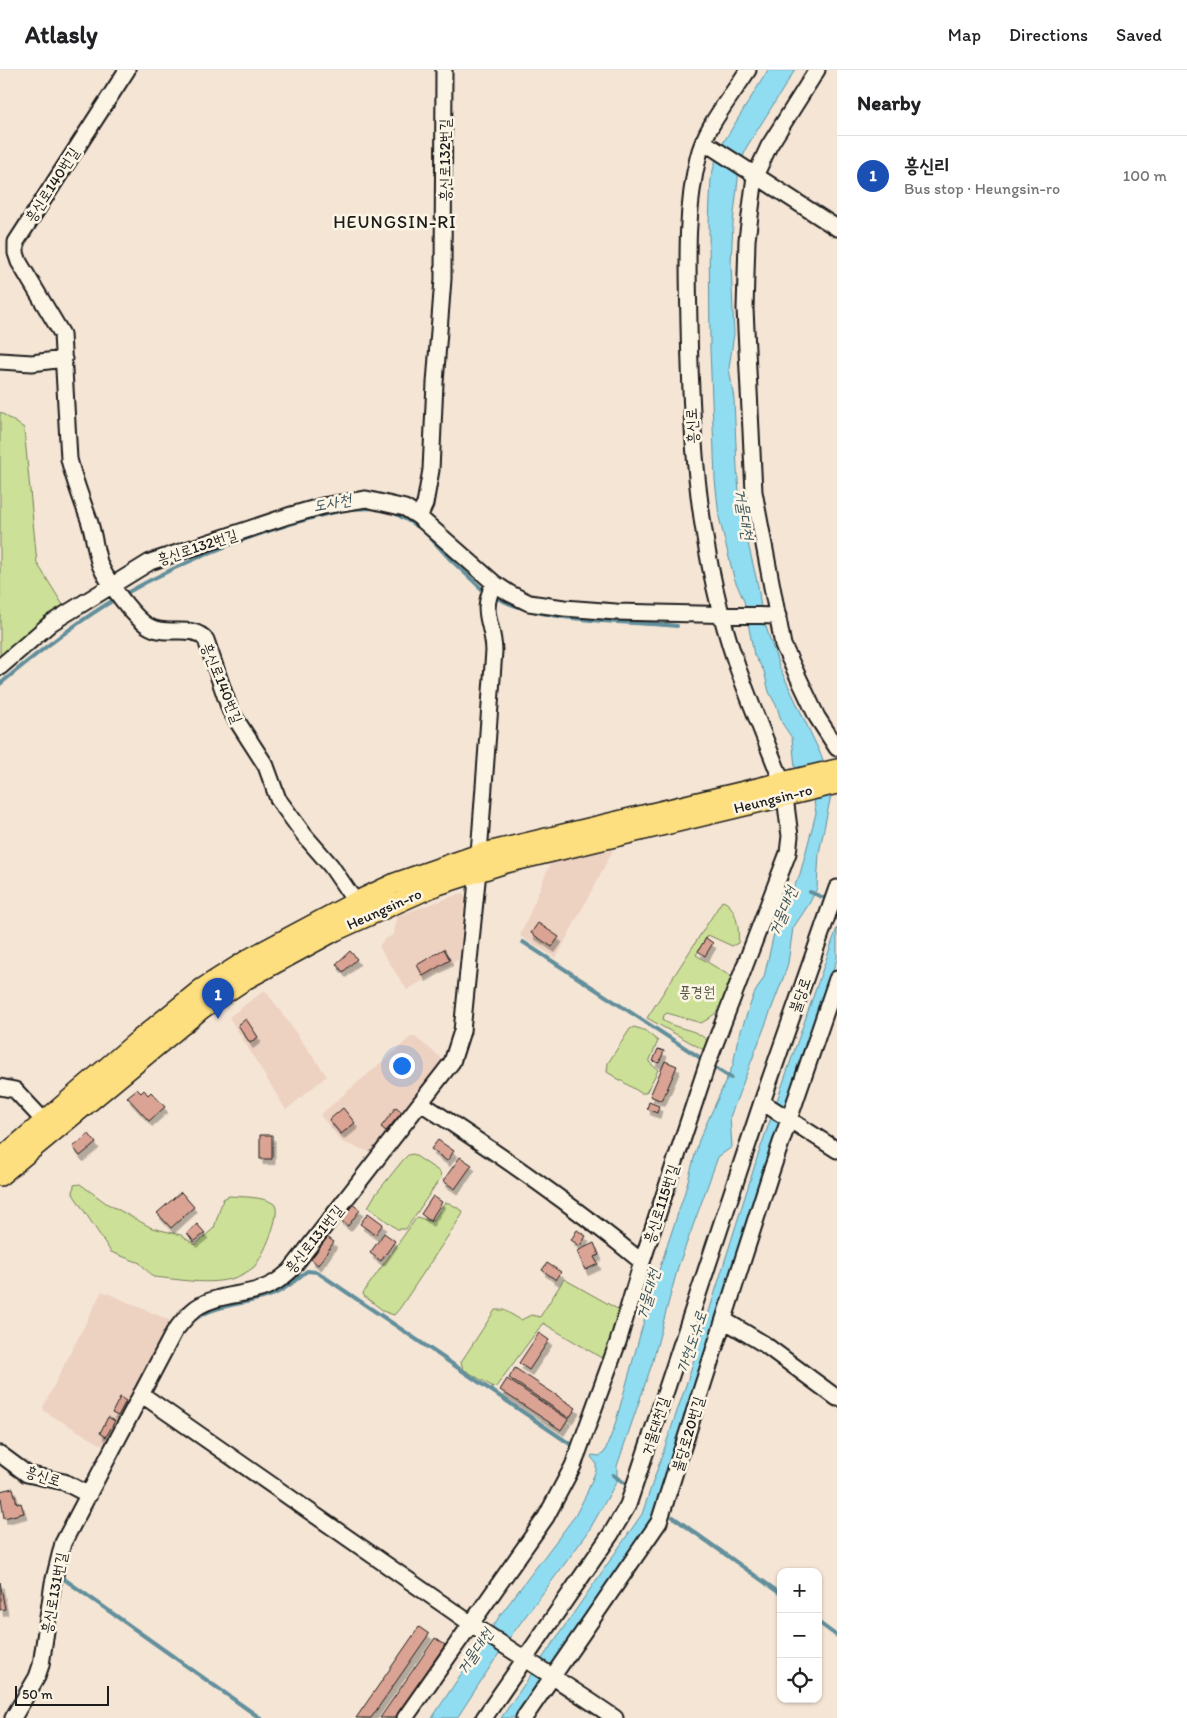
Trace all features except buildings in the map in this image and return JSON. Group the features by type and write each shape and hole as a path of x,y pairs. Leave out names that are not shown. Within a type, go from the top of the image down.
{"main road":[{"path":"786,789 837,769"},
{"name":"Heungsin-ro","path":"0,1176 171,1034 225,993 303,949 395,884 786,789 837,784"},
{"name":"Heungsin-ro","path":"0,1159 201,989 250,958 361,909"}],"street":[{"name":"흥신로140번길","path":"127,70 16,242 16,253 19,262 62,334 68,459 95,538 100,564 118,592 148,626 159,631 192,631 201,633 206,640 230,710 239,727 263,761 278,799 361,909"},
{"name":"흥신로132번길","path":"419,517 428,494 431,470 443,279 444,70"},
{"name":"흥신로","path":"748,70 704,142 698,158 691,203 688,244 690,401 698,498 706,546 727,615 737,665 786,789"},
{"path":"817,70 769,146 755,176 750,206 745,268 754,492 774,615 791,664 817,717 837,748"},
{"path":"704,142 837,228"},
{"path":"0,361 32,363 64,359"},
{"name":"흥신로132번길","path":"0,667 51,623 118,592 150,562 323,506 366,499 404,508 419,517 490,591 508,593 529,603 616,612 774,615"},
{"path":"478,863 494,651 493,636 486,613 490,591"},
{"name":"흥신로115번길","path":"405,1718 475,1627 546,1517 565,1483 595,1408 708,1062 788,853 790,836 786,789"},
{"name":"흥신로131번길","path":"13,1718 37,1677 41,1665 58,1561 64,1543 160,1356 186,1317 208,1302 274,1283 290,1271 452,1062 462,1031 478,863"},
{"name":"불당로","path":"762,1102 837,888"},
{"name":"불당로20번길","path":"524,1718 550,1674 659,1522 837,980"},
{"path":"0,1087 15,1090 44,1121"},
{"path":"762,1102 837,1150"},
{"name":"거물대천길","path":"484,1718 628,1505 762,1102"},
{"path":"421,1103 489,1148 595,1223 642,1262"},
{"path":"724,1320 764,1344 837,1398"},
{"path":"141,1394 475,1627 615,1718"},
{"name":"흥신로","path":"0,1454 27,1474 64,1482 89,1495"}],"shaded area":[{"path":"613,850 556,958 520,936 550,864 574,857"},
{"path":"462,893 465,895 459,959 407,990 379,947 383,941 394,934 397,916"},
{"path":"265,990 327,1076 286,1110 229,1017"},
{"path":"411,1037 415,1037 439,1056 442,1061 441,1065 372,1153 342,1142 320,1115"},
{"path":"102,1291 169,1320 169,1325 104,1444 100,1444 44,1411 43,1407"}],"green space":[{"path":"0,412 24,428 37,563 66,610 0,666"},
{"name":"풍경원","path":"722,901 727,903 734,912 738,925 738,943 732,946 708,935 696,955 730,976 731,990 728,997 719,1010 701,1023 667,1013 664,1015 663,1020 699,1034 709,1043 708,1048 704,1050 647,1018"},
{"path":"634,1027 644,1030 658,1041 649,1062 658,1070 646,1093 641,1093 607,1072 608,1063 630,1029"},
{"path":"413,1154 440,1172 441,1177 406,1229 397,1229 368,1207 375,1195 403,1160 408,1155"},
{"path":"80,1184 106,1203 152,1228 181,1235 195,1245 214,1228 223,1199 229,1196 258,1198 270,1201 276,1209 276,1216 270,1236 258,1262 249,1271 241,1275 214,1282 153,1277 140,1263 111,1252 73,1194 74,1185"},
{"path":"445,1203 449,1203 463,1211 462,1215 400,1308 394,1315 385,1312 364,1296 363,1293 417,1217 432,1222"},
{"path":"564,1279 621,1311 605,1360 543,1323 495,1388 463,1369 461,1362 495,1310 504,1310 521,1320 531,1315 540,1317"}],"water":[{"path":"768,70 795,70 746,148 739,170 733,223 731,264 734,334 729,368 734,399 741,513 758,586 762,615 779,666 822,757 831,795 819,853 817,888 793,928 788,963 784,976 730,1117 732,1147 718,1157 678,1267 652,1364 617,1466 617,1481 587,1534 507,1641 457,1718 432,1718 501,1614 575,1516 596,1470 596,1463 591,1457 592,1455 599,1456 604,1453 614,1428 654,1285 684,1195 699,1140 733,1065 737,1042 754,994 764,977 775,929 800,874 816,813 814,801 806,783 795,767 792,738 782,723 777,707 769,692 764,671 754,655 744,601 734,578 719,517 715,479 710,348 709,222 711,178 717,155 723,143"},
{"path":"837,928 837,959 654,1512 643,1533 514,1718 501,1718 642,1514 686,1385 758,1155"}],"waterway":[{"name":"도사천","path":"349,509 377,508"},
{"name":"도사천","path":"123,595 173,569 256,535 339,511"},
{"name":"도사천","path":"393,512 419,527"},
{"name":"도사천","path":"425,532 485,592"},
{"name":"도사천","path":"494,596 513,605 558,616 677,626"},
{"name":"도사천","path":"0,684 57,639 117,598"},
{"path":"810,892 822,897"},
{"path":"523,942 702,1059"},
{"path":"714,1067 731,1078"},
{"path":"195,1319 223,1307 272,1295 286,1288 307,1271 317,1272 573,1446"},
{"path":"613,1475 626,1484"},
{"path":"673,1517 777,1591"},
{"path":"64,1579 260,1718"},
{"path":"822,1625 837,1636"}],"place":[{"name":"흥신리","path":"218,1019"}],"district":[{"name":"HEUNGSIN-RI","path":"395,222"}],"water label":[{"name":"거물대천","path":"745,514"},
{"name":"거물대천","path":"782,911"},
{"name":"거물대천","path":"647,1294"},
{"name":"가현도수로","path":"691,1342"},
{"name":"거물대천","path":"474,1651"}]}
